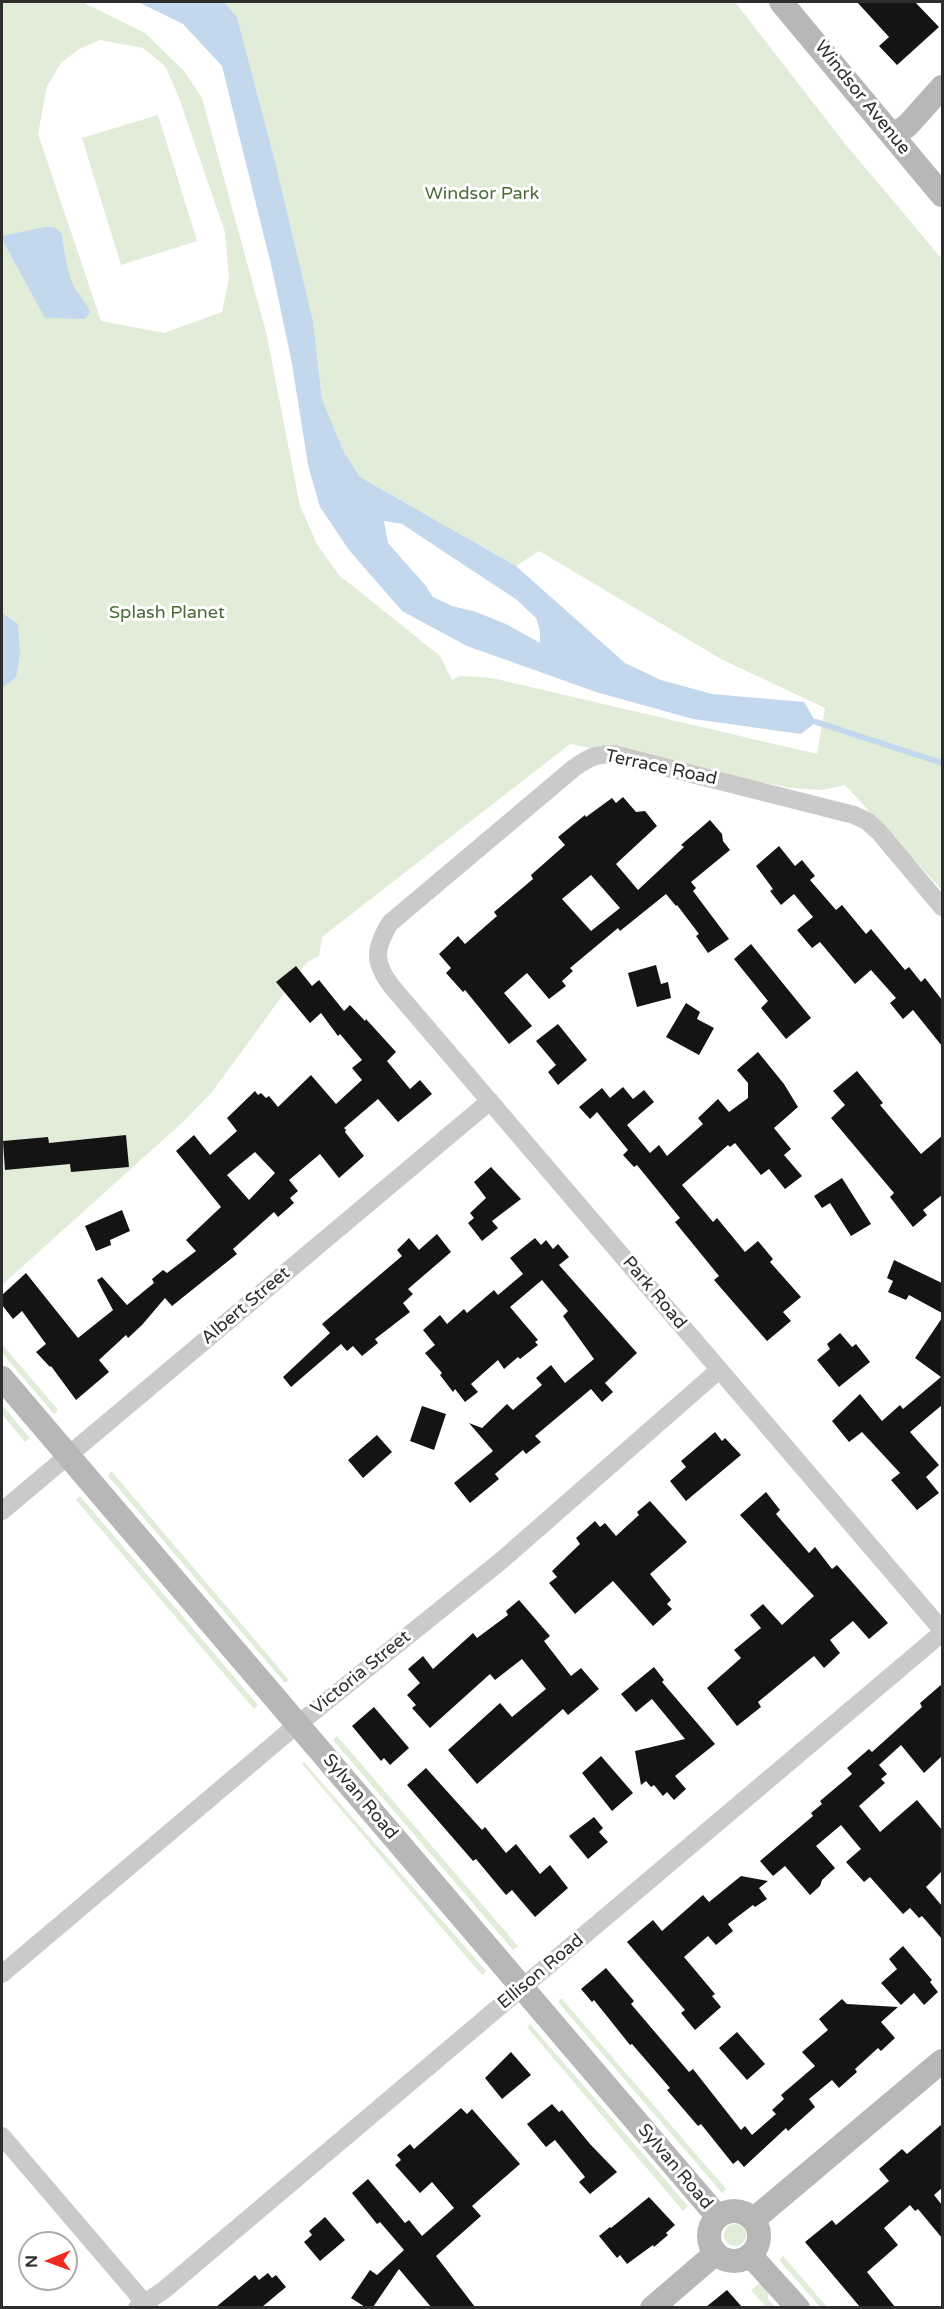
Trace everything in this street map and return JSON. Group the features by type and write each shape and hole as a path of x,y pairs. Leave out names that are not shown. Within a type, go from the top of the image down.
{"street":[{"name":"Windsor Avenue","path":"781,2 846,77 942,195"},
{"path":"893,136 908,124 942,87"},
{"name":"Terrace Road","path":"378,951 381,938 390,923 574,768 590,756 600,754 613,754 854,815 867,821 879,832 942,907"},
{"name":"Park Road","path":"378,951 378,963 383,976 942,1631"},
{"name":"Albert Street","path":"2,1511 490,1101"},
{"name":"Victoria Street","path":"2,1974 298,1724 502,1560 719,1370"},
{"name":"Sylvan Road","path":"2,1378 718,2217"},
{"name":"Ellison Road","path":"143,2306 942,1631"},
{"path":"753,2220 942,2061"},
{"path":"2,2136 143,2306"},
{"path":"740,2212 753,2220 759,2234 755,2249 750,2255 736,2261 716,2253 709,2238 710,2230 718,2217 725,2213 740,2212"},
{"path":"652,2307 716,2253"},
{"path":"750,2255 798,2307"}],"green space":[{"path":"2,2 84,3 145,33 184,71 202,98 266,332 300,506 318,546 339,575 440,656 452,680 460,676 492,678 817,754 825,708 721,659 539,551 516,566 360,477 343,450 322,399 313,321 275,161 237,17 224,2 735,2 846,145 942,259 942,890 845,785 822,790 791,788 570,744 322,937 319,956 307,962 212,1092 184,1121 2,1285","holes":["100,40 143,48 165,66 178,95 225,232 229,278 222,312 164,333 101,321 38,134 47,86 61,63 79,49"]},
{"path":"158,115 197,241 121,265 82,138"},
{"path":"2,1344 58,1410 54,1414 2,1353"},
{"path":"2,1405 30,1438 25,1442 2,1414"},
{"path":"110,1472 289,1680 285,1683 108,1476"},
{"path":"80,1496 258,1705 254,1709 76,1500"},
{"path":"337,1736 518,1946 513,1950 333,1740"},
{"path":"304,1762 486,1971 482,1975 302,1764"},
{"path":"560,1999 726,2189 722,2193 558,2002"},
{"path":"530,2024 688,2206 683,2211 527,2027"},
{"path":"735,2224 743,2227 746,2235 743,2243 735,2246 727,2243 724,2235 727,2227"},
{"path":"783,2256 827,2307 820,2307 779,2260"},
{"path":"761,2282 768,2290 768,2299 775,2307 766,2307 751,2290"}],"water":[{"path":"138,2 224,2 237,17 275,161 313,321 322,399 343,450 360,477 516,566 625,663 661,680 712,694 804,702 816,722 801,734 693,719 596,692 467,646 402,611 349,550 320,507 308,465 292,364 273,273 222,66 183,24","holes":["384,521 402,524 517,600 536,618 540,631 540,643 506,624 476,612 452,606 433,597 388,543"]},
{"path":"54,227 62,234 66,261 74,287 90,312 85,319 45,318 2,239 2,236"},
{"path":"2,613 18,624 20,654 16,677 2,688"}],"building":[{"path":"857,2 915,2 939,27 897,65 879,46 889,37"},
{"path":"623,797 636,812 645,811 657,826 616,864 638,890 684,847 681,845 710,820 722,834 723,841 730,850 691,882 696,888 693,891 729,939 708,953 696,936 699,934 666,894 620,931 618,928 570,968 573,971 562,981 566,986 549,999 527,973 504,993 532,1026 509,1044 465,990 463,992 446,973 451,968 439,954 458,936 465,944 497,916 494,912 533,879 531,875 565,845 558,837 585,815 586,817 612,798 616,803","holes":["591,875 620,908 591,931 562,899"]},
{"path":"779,846 795,866 802,860 815,876 810,880 836,910 842,905 866,934 871,929 905,970 909,967 921,982 925,978 942,1000 942,1046 913,1010 903,1019 890,1003 896,998 871,970 855,984 820,942 812,948 797,930 813,917 794,894 781,905 770,891 773,889 756,866"},
{"path":"751,944 811,1018 786,1039 761,1008 768,1001 734,959"},
{"path":"656,965 661,984 668,982 671,998 637,1007 628,973"},
{"path":"296,966 312,986 319,980 344,1011 350,1005 396,1052 387,1061 410,1089 420,1080 432,1094 398,1122 378,1099 344,1128 364,1156 339,1178 320,1154 289,1180 298,1191 290,1198 294,1203 278,1217 274,1212 233,1249 237,1254 172,1306 165,1298 142,1325 128,1338 126,1335 99,1360 109,1372 76,1400 51,1366 36,1352 46,1344 22,1311 13,1319 2,1305 2,1295 26,1273 78,1338 113,1310 97,1280 102,1277 127,1305 154,1283 152,1279 163,1270 167,1273 196,1251 186,1240 221,1207 176,1151 194,1135 210,1155 237,1131 227,1118 255,1091 266,1098 269,1096 278,1107 311,1075 336,1104 362,1080 352,1068 362,1060 340,1034 338,1036 321,1013 310,1023 276,982","holes":["255,1152 275,1173 249,1200 227,1175"]},
{"path":"686,1003 700,1012 697,1019 714,1028 699,1055 666,1037"},
{"path":"558,1024 587,1060 558,1085 548,1072 556,1065 536,1041"},
{"path":"758,1052 784,1084 798,1107 774,1128 791,1149 784,1155 802,1176 785,1189 769,1169 761,1175 735,1143 730,1147 728,1145 682,1185 713,1222 717,1218 745,1252 758,1241 773,1259 770,1262 801,1297 783,1312 791,1321 767,1341 714,1280 719,1276 675,1222 680,1218 637,1165 634,1167 623,1155 628,1150 597,1112 590,1119 579,1107 602,1088 610,1098 623,1087 633,1099 644,1090 654,1102 627,1125 650,1153 659,1145 667,1156 703,1124 698,1118 718,1099 729,1112 748,1098 748,1083 737,1070"},
{"path":"857,1071 883,1103 880,1105 921,1154 942,1136 942,1195 923,1210 927,1215 913,1227 890,1197 894,1193 831,1118 845,1105 833,1091"},
{"path":"126,1135 129,1167 71,1172 70,1164 5,1170 3,1141 48,1137 49,1143"},
{"path":"491,1167 521,1199 492,1221 498,1228 482,1241 468,1223 474,1218 470,1213 486,1198 474,1182"},
{"path":"842,1178 871,1224 851,1236 830,1203 822,1208 814,1196"},
{"path":"122,1210 130,1231 110,1240 111,1245 96,1251 85,1226"},
{"path":"437,1234 451,1252 408,1289 413,1294 403,1303 410,1312 375,1339 378,1343 362,1356 353,1346 347,1351 341,1344 291,1387 283,1377 330,1333 322,1324 402,1256 397,1250 409,1238 419,1250"},
{"path":"535,1238 541,1245 546,1240 553,1249 558,1244 569,1257 559,1265 637,1353 605,1383 613,1392 602,1402 591,1389 535,1436 541,1442 526,1454 523,1450 495,1474 499,1479 470,1503 454,1483 493,1451 469,1423 482,1428 507,1404 513,1410 542,1385 536,1378 551,1365 565,1383 594,1359 563,1316 568,1311 542,1280 510,1307 538,1340 535,1342 538,1345 504,1369 498,1360 471,1384 478,1392 465,1402 455,1389 453,1392 440,1375 442,1373 425,1353 435,1345 423,1330 440,1315 447,1324 464,1309 467,1313 494,1290 498,1295 523,1274 510,1258"},
{"path":"894,1260 942,1283 942,1313 909,1295 906,1300 888,1292 893,1281 887,1278"},
{"path":"942,1318 942,1405 910,1432 939,1465 926,1477 939,1493 917,1510 891,1480 900,1473 862,1432 849,1442 832,1421 860,1394 882,1421 900,1405 903,1409 941,1377 915,1358"},
{"path":"840,1333 852,1347 856,1344 870,1362 839,1387 817,1360 830,1349 827,1344"},
{"path":"422,1406 446,1414 434,1450 410,1441"},
{"path":"715,1432 722,1441 725,1438 741,1455 686,1501 670,1481 686,1467 681,1461"},
{"path":"377,1435 392,1452 363,1478 348,1460"},
{"path":"766,1492 780,1510 776,1514 809,1553 815,1547 832,1569 837,1565 888,1623 869,1639 853,1621 830,1640 840,1653 824,1668 814,1656 758,1702 761,1707 737,1726 707,1688 741,1658 734,1650 761,1628 750,1615 763,1604 782,1625 814,1596 740,1515"},
{"path":"650,1501 687,1542 650,1574 671,1600 667,1604 672,1609 653,1626 613,1581 575,1614 549,1583 557,1577 552,1571 580,1544 576,1538 595,1521 600,1527 605,1523 616,1536 639,1515 637,1512"},
{"path":"519,1600 550,1636 544,1641 571,1676 581,1668 599,1689 568,1715 563,1709 477,1784 448,1750 500,1703 512,1717 546,1689 522,1659 495,1680 490,1674 430,1728 412,1708 416,1705 407,1695 420,1683 408,1669 423,1656 433,1669 473,1633 477,1638 508,1615 506,1611"},
{"path":"654,1667 664,1680 662,1682 715,1744 675,1776 686,1789 674,1800 667,1792 663,1796 654,1785 651,1787 646,1781 641,1785 635,1751 685,1739 652,1699 636,1712 621,1694"},
{"path":"942,1684 942,1756 924,1773 901,1745 879,1765 887,1774 881,1779 885,1783 859,1806 880,1832 917,1800 942,1830 942,1871 926,1887 942,1906 942,1939 922,1916 919,1918 910,1908 903,1914 870,1877 864,1882 846,1862 861,1849 841,1825 816,1846 835,1868 810,1895 785,1866 773,1876 760,1861 813,1816 811,1813 822,1804 820,1801 852,1774 847,1768 869,1749 872,1752 922,1707 920,1703"},
{"path":"374,1707 409,1748 390,1765 384,1758 381,1761 352,1726"},
{"path":"601,1756 633,1793 612,1811 582,1773"},
{"path":"426,1768 482,1830 485,1827 506,1853 516,1844 540,1874 550,1865 568,1888 535,1917 512,1890 506,1895 407,1785"},
{"path":"594,1817 603,1828 599,1832 608,1842 588,1859 569,1836"},
{"path":"741,1876 768,1881 759,1888 767,1899 755,1907 753,1905 728,1924 733,1931 716,1945 708,1936 684,1957 715,1994 712,1996 721,2007 695,2030 681,2013 685,2010 627,1942 653,1920 662,1931 703,1895 709,1902"},
{"path":"903,1946 932,1980 930,1982 938,1992 924,2005 914,1993 901,2005 881,1983 897,1969 889,1959"},
{"path":"606,1968 634,2001 631,2004 689,2072 693,2069 741,2130 745,2126 752,2135 776,2114 772,2110 784,2099 781,2095 815,2066 802,2052 828,2030 819,2019 842,1999 847,2004 898,2007 881,2022 895,2038 881,2051 878,2048 855,2069 857,2072 839,2088 832,2080 809,2099 815,2107 788,2131 786,2128 744,2167 738,2160 733,2164 701,2124 698,2126 667,2090 670,2088 632,2044 630,2045 594,2000 592,2002 581,1989"},
{"path":"737,2032 765,2064 747,2080 719,2048"},
{"path":"511,2052 531,2075 502,2099 485,2078"},
{"path":"552,2104 559,2112 562,2110 617,2172 590,2194 579,2182 585,2177 555,2140 546,2147 527,2124"},
{"path":"461,2108 467,2114 472,2109 520,2164 472,2206 481,2216 436,2256 475,2307 431,2307 399,2269 373,2307 365,2307 351,2298 370,2270 377,2275 404,2250 380,2222 377,2224 352,2193 368,2179 405,2223 409,2220 422,2236 454,2208 432,2182 420,2193 395,2165 401,2160 397,2155 410,2144 414,2149"},
{"path":"942,2124 942,2188 934,2195 942,2205 942,2238 918,2209 915,2211 910,2205 884,2228 898,2245 867,2272 895,2307 860,2307 805,2242 832,2220 836,2225 889,2181 879,2169 902,2149 907,2154"},
{"path":"649,2197 675,2225 666,2233 668,2235 654,2247 653,2245 627,2264 620,2255 617,2258 599,2236"},
{"path":"325,2217 345,2240 320,2261 304,2242 312,2235 309,2231"},
{"path":"268,2273 272,2278 276,2275 286,2287 262,2307 216,2307 255,2275 259,2280"},
{"path":"727,2290 742,2307 706,2307"}],"waterway":[{"path":"816,722 942,763"}],"park label":[{"name":"Windsor Park","path":"482,194"},
{"name":"Splash Planet","path":"167,613"}]}
